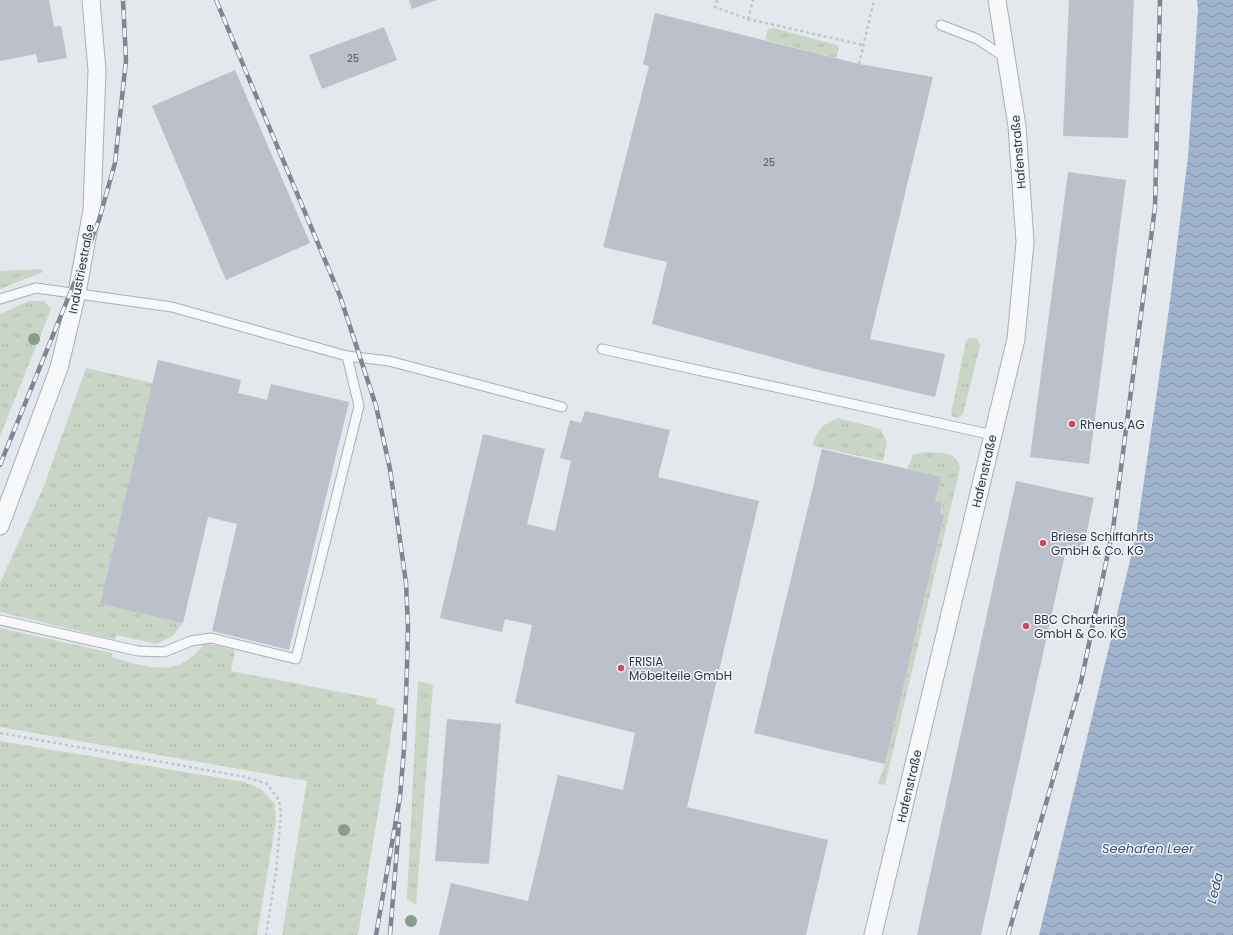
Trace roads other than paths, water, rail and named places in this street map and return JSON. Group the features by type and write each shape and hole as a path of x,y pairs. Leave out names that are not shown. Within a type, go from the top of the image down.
{"street":[{"name":"Industriestraße","path":"0,526 59,368 77,293 92,210 97,71 91,0"},
{"name":"Hafenstraße","path":"873,935 1016,339 1025,242 1017,126 997,0"}],"lane":[{"path":"941,25 977,39 1006,58"},
{"path":"0,299 36,288 172,307 347,356 389,361 562,407"},
{"path":"602,349 993,435"},
{"path":"0,620 138,651 164,652 191,641 211,638 296,659 359,406 347,356"}],"water":[{"name":"Seehafen Leer","path":"1197,0 1233,0 1233,935 1039,935 1136,536 1169,309 1188,157 1198,9"}],"railway":[{"path":"0,465 99,220 115,163 126,60 123,0"},
{"path":"216,0 340,296 376,406 390,469 406,583 408,626 407,668 404,749 400,797 376,935"},
{"path":"1008,935 1081,682 1113,529 1155,207 1160,0"},
{"path":"390,935 399,824"}],"place":[{"name":"Rhenus AG","path":"1072,424"},
{"name":"Briese Schiffahrts GmbH & Co. KG","path":"1043,543"},
{"name":"BBC Chartering GmbH & Co. KG","path":"1026,626"},
{"name":"FRISIA Möbelteile GmbH","path":"621,668"}],"water label":[{"name":"Leda","path":"1215,888"}]}
